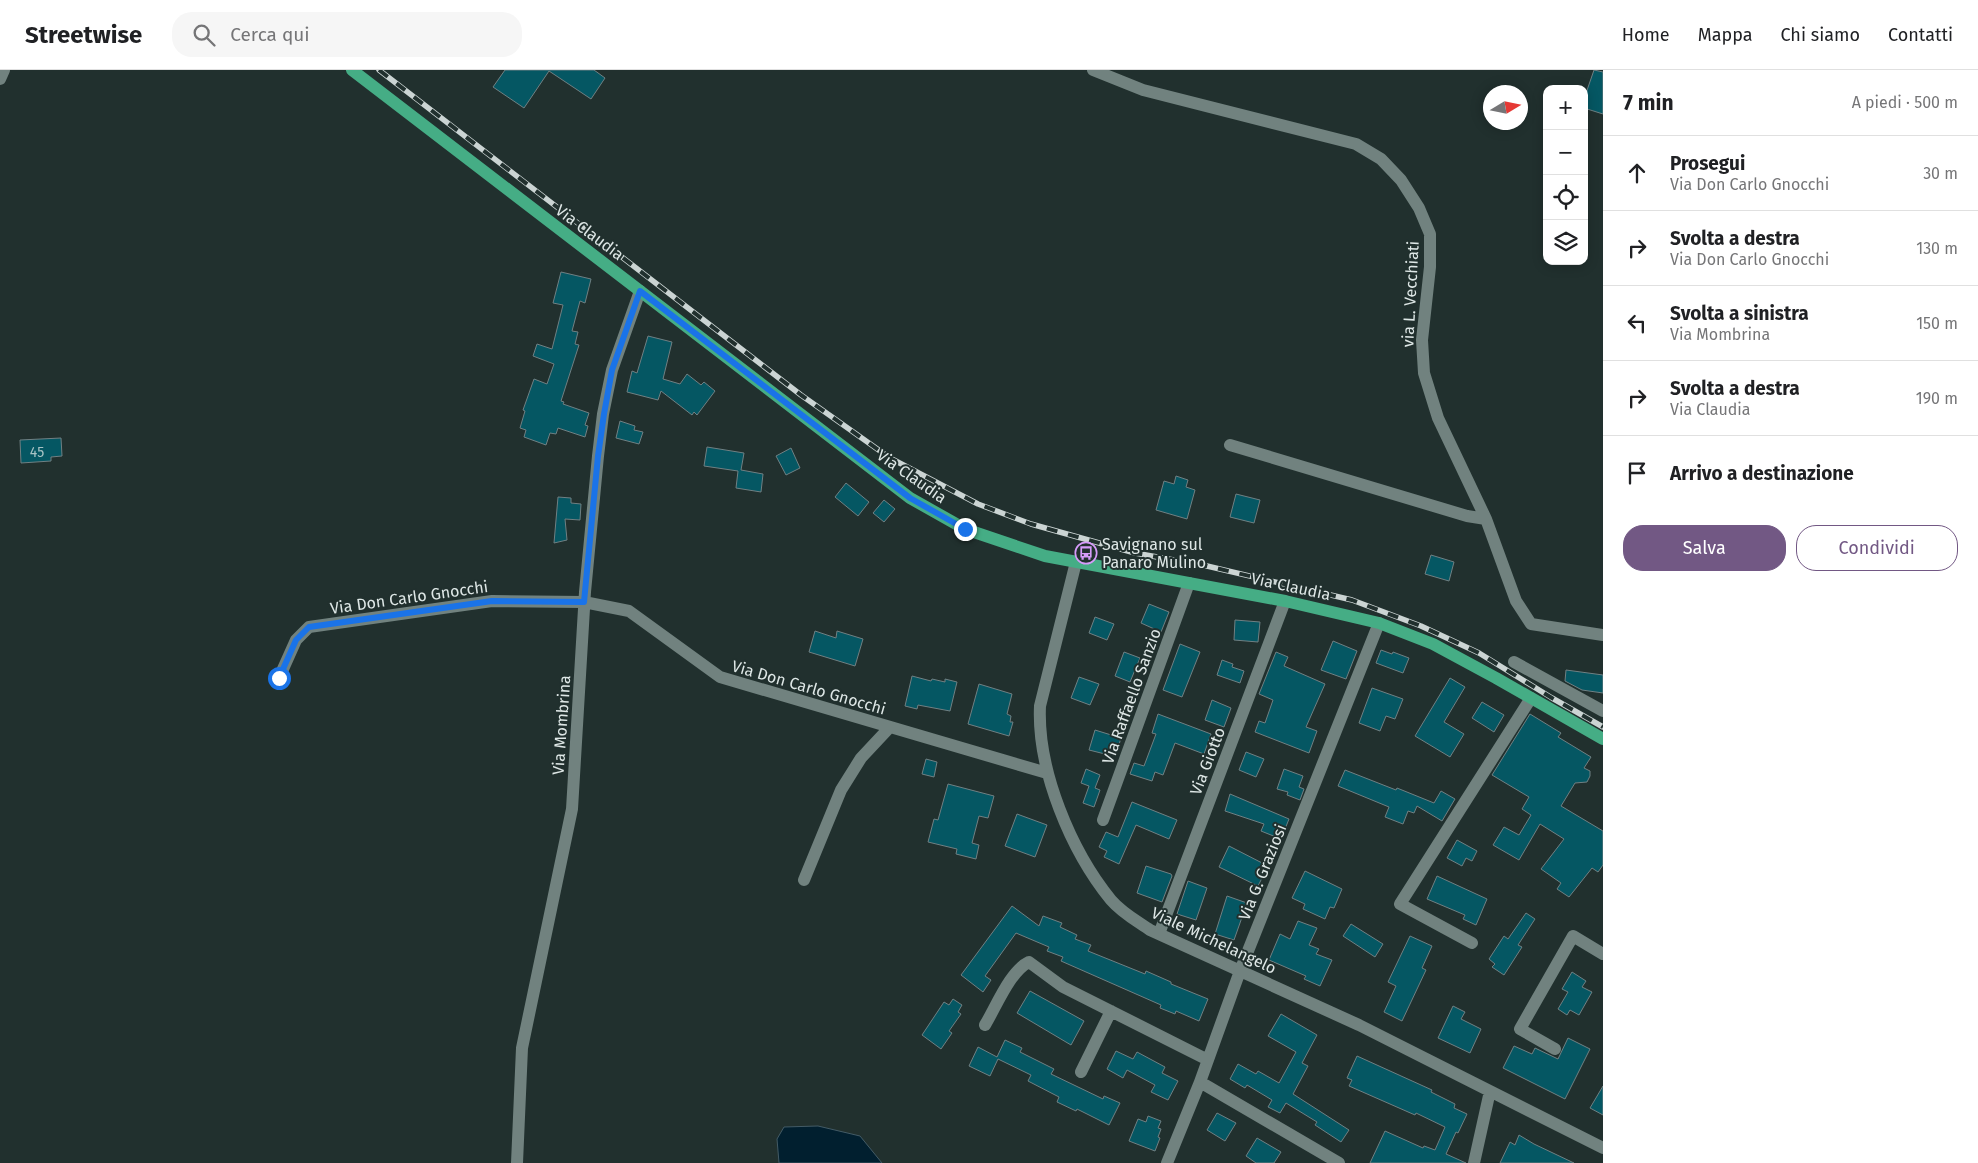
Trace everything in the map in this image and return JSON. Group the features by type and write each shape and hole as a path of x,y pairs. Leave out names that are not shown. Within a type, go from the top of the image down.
{"main road":[{"name":"Via Claudia","path":"352,70 910,498 965,529 1045,556 1285,601 1379,623 1433,644 1603,739"}],"street":[{"path":"0,79 4,70"},
{"name":"via L. Vecchiati","path":"1093,70 1143,90 1356,144 1381,159 1401,180 1419,208 1430,234 1430,267 1422,340 1424,373 1438,418 1486,519 1516,601 1531,624 1603,635"},
{"name":"Via Mombrina","path":"517,1163 522,1048 572,808 585,597 598,456 612,370 640,291"},
{"path":"1230,445 1467,516 1486,519"},
{"name":"Viale Michelangelo","path":"1076,562 1040,706 1039,726 1047,773 1065,821 1087,865 1112,901 1128,916 1159,934 1359,1025 1603,1148"},
{"name":"Via Raffaello Sanzio","path":"1104,820 1189,583"},
{"name":"Via Don Carlo Gnocchi","path":"279,678 296,640 309,627 492,601 585,597 630,611 720,678 1047,773"},
{"name":"Via Giotto","path":"1159,934 1285,601"},
{"name":"Via G. Graziosi","path":"1168,1163 1200,1082 1240,971 1379,623"},
{"path":"1514,662 1603,710"},
{"path":"1472,943 1400,904 1531,698"},
{"path":"804,880 841,790 861,758 890,727"},
{"path":"1555,1048 1520,1029 1573,936 1603,954"},
{"path":"985,1025 1014,973 1028,962 1062,987 1208,1060"},
{"path":"1082,1072 1111,1011"},
{"path":"1200,1082 1339,1163"},
{"path":"1474,1163 1490,1091"}],"water":[{"path":"818,1126 860,1136 882,1163 779,1163 777,1139 784,1127"}],"building":[{"path":"505,70 594,70 605,78 591,99 549,71 524,108 493,87"},
{"path":"1594,70 1603,72 1603,114 1588,109 1588,87"},
{"path":"561,272 591,279 585,303 580,301 572,331 578,332 575,344 579,345 561,401 564,402 563,404 589,413 585,425 588,426 585,437 558,428 556,434 550,433 546,445 524,437 526,430 520,428 525,411 523,410 534,379 547,384 554,364 533,356 537,344 552,349 563,305 553,303"},
{"path":"648,336 672,342 663,379 680,384 687,374 701,385 704,382 715,391 697,415 694,412 692,415 661,391 658,400 627,392 632,371 637,373"},
{"path":"620,421 635,426 634,430 643,432 639,444 616,438"},
{"path":"61,438 62,456 51,457 51,461 21,463 20,440"},
{"path":"707,447 744,453 741,470 763,474 761,492 736,488 738,471 704,466"},
{"path":"791,448 800,468 786,475 776,456"},
{"path":"1176,476 1188,480 1186,487 1195,490 1187,519 1156,510 1164,481 1174,484"},
{"path":"846,483 869,502 858,516 835,497"},
{"path":"1236,494 1260,500 1254,523 1230,517"},
{"path":"558,497 571,498 571,503 581,504 580,520 565,519 567,540 554,543"},
{"path":"884,500 895,509 884,522 873,513"},
{"path":"1431,555 1454,562 1449,581 1425,574"},
{"path":"1149,604 1169,612 1161,632 1141,623"},
{"path":"1095,617 1114,624 1107,640 1089,633"},
{"path":"1235,620 1260,622 1258,642 1234,640"},
{"path":"815,631 836,638 837,631 863,639 855,666 809,652"},
{"path":"1333,641 1357,651 1346,679 1321,670"},
{"path":"1180,644 1200,652 1182,697 1163,690"},
{"path":"1381,650 1409,658 1403,673 1376,663"},
{"path":"1124,652 1140,658 1130,682 1115,676"},
{"path":"1276,652 1288,657 1284,666 1325,684 1306,727 1317,731 1309,753 1255,732 1259,721 1265,723 1273,700 1259,694"},
{"path":"1222,660 1233,664 1232,667 1244,671 1240,683 1217,675"},
{"path":"1566,670 1603,675 1603,693 1582,690 1565,681"},
{"path":"912,676 931,681 932,679 945,682 945,679 957,682 950,711 918,705 917,709 905,706"},
{"path":"1079,677 1099,684 1090,705 1071,698"},
{"path":"1450,678 1465,687 1444,722 1464,734 1450,757 1415,736"},
{"path":"979,684 1012,694 1007,714 1011,716 1010,722 1013,722 1009,736 968,724"},
{"path":"1372,688 1403,699 1395,719 1386,716 1380,731 1359,723"},
{"path":"1212,700 1231,708 1224,727 1205,720"},
{"path":"1482,702 1504,715 1494,732 1472,718"},
{"path":"1158,714 1211,734 1204,754 1175,743 1163,775 1155,772 1152,781 1130,774 1134,763 1144,766 1156,734 1152,733"},
{"path":"1530,714 1561,733 1558,737 1591,757 1584,768 1590,771 1587,782 1575,783 1561,806 1603,831 1603,865 1598,872 1592,868 1569,897 1557,889 1561,883 1541,869 1564,839 1540,824 1519,860 1493,845 1504,827 1519,835 1531,815 1522,809 1529,797 1492,775"},
{"path":"1095,730 1121,738 1118,748 1112,746 1109,755 1089,750"},
{"path":"1246,752 1264,759 1256,777 1239,770"},
{"path":"926,759 937,762 934,777 922,774"},
{"path":"1086,769 1100,775 1095,788 1100,790 1094,807 1083,803 1089,786 1081,783"},
{"path":"1284,769 1303,776 1299,787 1304,789 1300,800 1287,795 1288,792 1277,789"},
{"path":"1345,770 1434,803 1441,791 1455,799 1442,821 1417,806 1414,813 1408,811 1403,824 1385,817 1389,807 1338,786"},
{"path":"948,784 994,796 988,818 979,816 972,843 979,845 976,859 956,854 957,849 928,842 934,819 938,820"},
{"path":"1230,794 1289,819 1281,839 1261,831 1264,824 1225,811"},
{"path":"1132,802 1177,820 1169,839 1136,825 1119,864 1104,857 1107,851 1099,847 1106,832 1118,837"},
{"path":"1017,814 1047,825 1035,857 1005,846"},
{"path":"1457,840 1477,851 1472,861 1466,858 1462,866 1447,858"},
{"path":"1229,846 1268,866 1258,886 1219,867"},
{"path":"1146,866 1171,874 1172,876 1162,902 1137,893"},
{"path":"1305,871 1342,889 1334,908 1330,907 1325,919 1303,909 1305,904 1292,898"},
{"path":"1437,876 1487,899 1476,925 1463,919 1465,915 1427,899"},
{"path":"1188,881 1207,888 1196,920 1177,914"},
{"path":"1227,896 1247,903 1234,940 1215,934"},
{"path":"1012,906 1039,926 1043,916 1062,923 1060,927 1077,935 1075,939 1091,945 1088,951 1145,974 1146,971 1171,982 1171,984 1208,999 1199,1021 1176,1011 1175,1014 1160,1008 1161,1005 1061,961 1063,957 1047,951 1049,947 1016,933 985,976 991,980 983,992 961,975"},
{"path":"1526,913 1535,919 1518,945 1522,947 1504,975 1492,967 1495,964 1489,959 1504,936 1508,939"},
{"path":"1298,921 1317,928 1309,945 1319,949 1316,954 1332,960 1320,986 1304,979 1306,976 1269,960 1280,934 1290,939"},
{"path":"1351,924 1383,944 1375,957 1343,936"},
{"path":"1410,936 1432,946 1422,968 1426,970 1402,1021 1384,1012 1396,986 1388,982"},
{"path":"1572,972 1586,981 1582,987 1592,992 1579,1015 1570,1010 1567,1015 1558,1009 1568,992 1562,989"},
{"path":"1030,991 1084,1021 1071,1045 1017,1013"},
{"path":"953,999 962,1005 958,1012 961,1014 949,1031 952,1033 941,1049 922,1035 944,1002 949,1005"},
{"path":"1453,1006 1465,1012 1461,1019 1481,1029 1470,1053 1438,1038"},
{"path":"1281,1014 1317,1035 1302,1063 1308,1066 1293,1094 1349,1130 1341,1142 1315,1125 1317,1122 1286,1103 1280,1113 1268,1107 1272,1100 1247,1085 1245,1088 1230,1079 1238,1064 1256,1074 1258,1071 1279,1083 1296,1052 1268,1036"},
{"path":"1568,1038 1590,1049 1565,1099 1503,1068 1514,1046 1532,1054 1535,1048 1558,1059"},
{"path":"1005,1040 1022,1048 1020,1052 1054,1069 1051,1074 1103,1099 1104,1096 1120,1103 1109,1125 1077,1109 1076,1111 1057,1102 1059,1097 1028,1081 1031,1075 998,1059 990,1076 969,1066 978,1047 997,1057"},
{"path":"1116,1051 1133,1059 1137,1052 1165,1067 1162,1073 1178,1081 1168,1100 1151,1092 1155,1085 1127,1070 1123,1078 1107,1069"},
{"path":"1357,1056 1432,1090 1431,1092 1455,1104 1454,1108 1467,1114 1446,1154 1466,1163 1370,1163 1385,1131 1423,1148 1424,1146 1435,1150 1445,1127 1349,1086 1352,1080 1347,1078"},
{"path":"1603,1086 1603,1115 1590,1108"},
{"path":"1217,1113 1236,1123 1225,1141 1207,1130"},
{"path":"1148,1116 1161,1121 1158,1128 1161,1129 1158,1137 1160,1138 1155,1151 1129,1141 1138,1119 1146,1122"},
{"path":"1519,1135 1574,1163 1500,1163 1510,1142 1515,1145"},
{"path":"1257,1138 1281,1152 1274,1163 1256,1163 1246,1156"}],"railway":[{"path":"379,70 801,395 890,458 978,504 1031,524 1135,553 1207,566 1352,600 1421,626 1479,653 1603,727"}],"place":[{"name":"Savignano sul Panaro Mulino","path":"1086,553"}],"route":[{"path":"279,678 296,640 309,627 492,601 584,602 598,456 604,414 612,370 640,291 910,498 965,529"}]}
